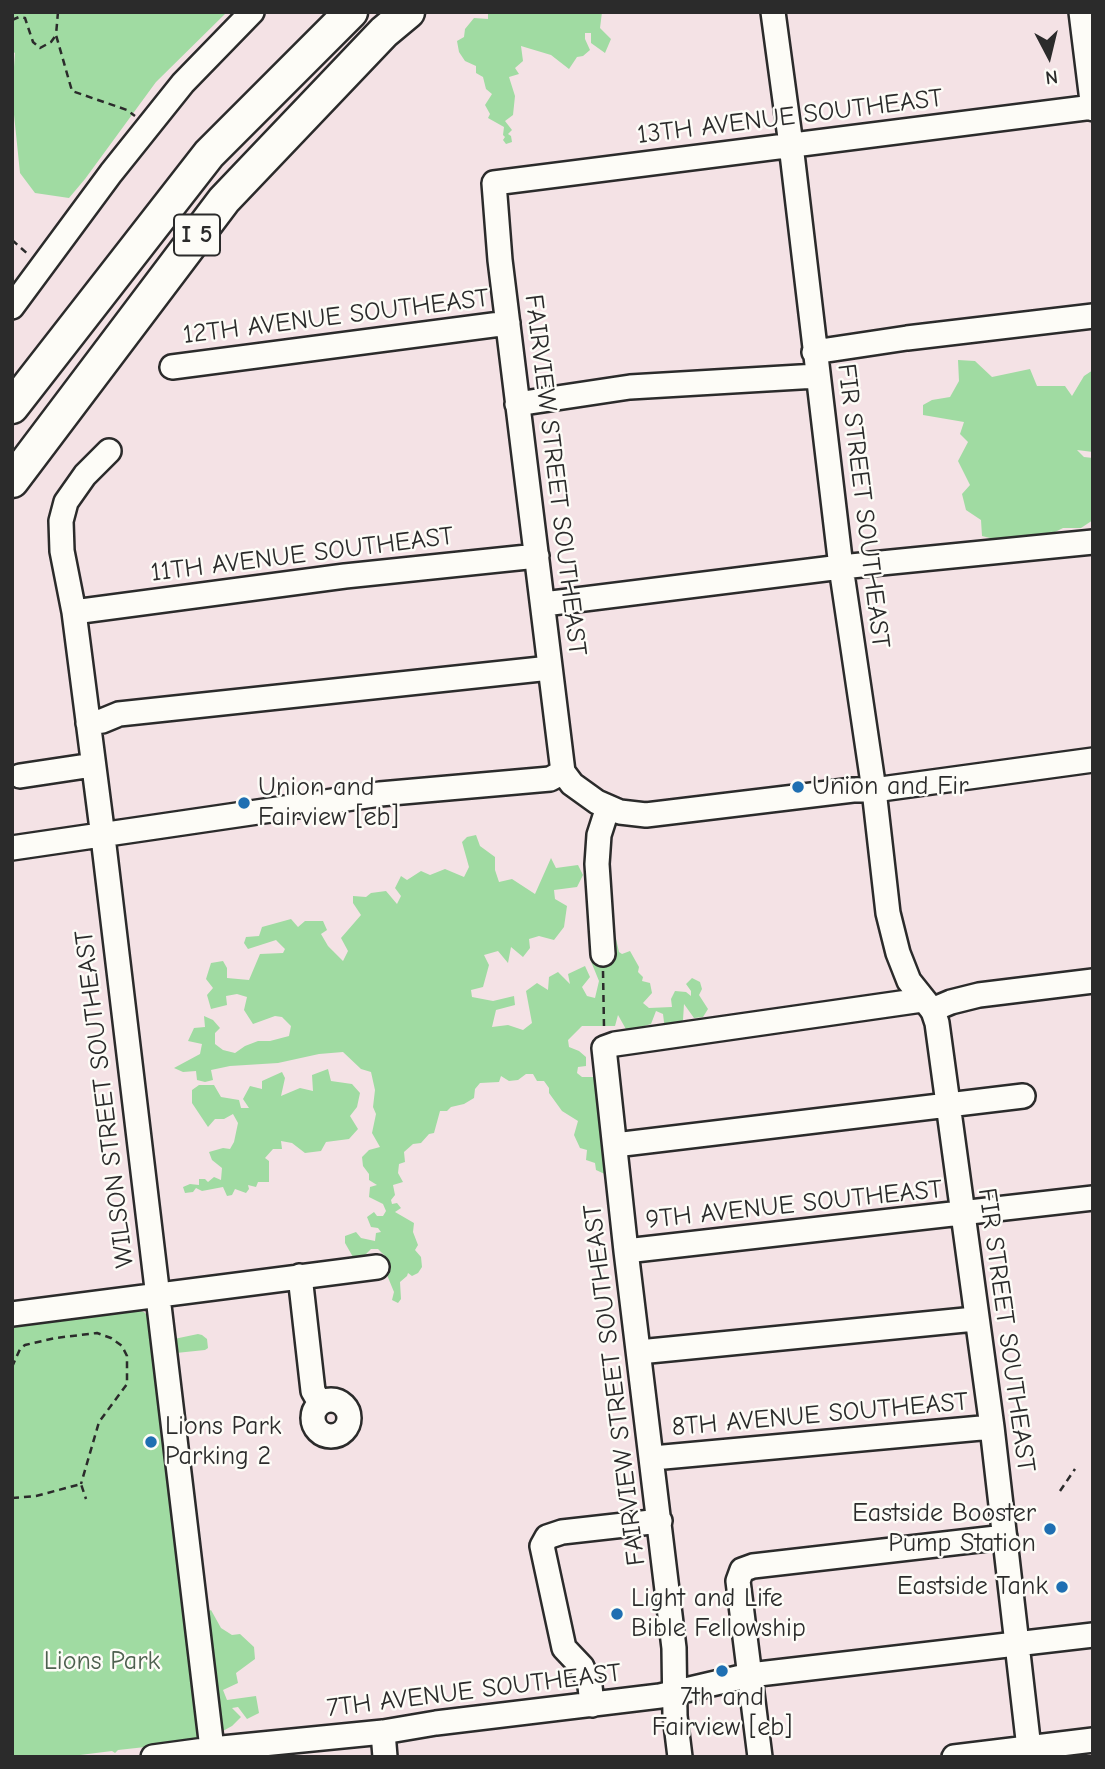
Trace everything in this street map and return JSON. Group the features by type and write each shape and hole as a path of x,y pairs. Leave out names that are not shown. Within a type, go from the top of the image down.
{"highway":[{"name":"I 5","path":"12,407 209,154 351,12"},
{"name":"I 5","path":"12,481 224,200 384,32 408,12"}],"street":[{"path":"12,307 183,83 252,12"},
{"name":"FIR STREET SOUTHEAST","path":"773,12 841,567 874,790 888,913 898,953 909,981 937,1023 975,1319 992,1427 1029,1753"},
{"path":"1080,12 1093,108"},
{"name":"13TH AVENUE SOUTHEAST","path":"494,183 1093,108"},
{"name":"FAIRVIEW STREET SOUTHEAST","path":"494,183 517,404 563,772"},
{"path":"814,352 1093,316"},
{"name":"12TH AVENUE SOUTHEAST","path":"172,367 508,323"},
{"path":"517,404 630,387 817,376"},
{"name":"WILSON STREET SOUTHEAST","path":"109,451 76,486 66,502 63,512 62,551 74,612 103,837 212,1753"},
{"path":"544,604 841,567 1093,542"},
{"name":"11TH AVENUE SOUTHEAST","path":"74,612 345,576 537,556"},
{"path":"88,723 119,714 550,668"},
{"path":"12,848 103,837 380,794 550,779 563,772 572,784 597,802 620,812 646,815 853,790 874,790 1093,760"},
{"path":"20,776 93,765"},
{"path":"603,954 597,864 599,835 608,807"},
{"path":"604,1048 615,1044 898,1003 927,1005 979,995 1093,981"},
{"name":"FAIRVIEW STREET SOUTHEAST","path":"604,1048 675,1658 675,1716 680,1757"},
{"path":"614,1145 1023,1096"},
{"name":"9TH AVENUE SOUTHEAST","path":"626,1251 1093,1198"},
{"path":"12,1314 377,1267"},
{"path":"300,1276 313,1391 320,1403"},
{"path":"639,1352 975,1319"},
{"name":"8TH AVENUE SOUTHEAST","path":"653,1458 992,1427"},
{"path":"592,1705 590,1686 582,1667 564,1648 542,1546 547,1538 562,1532 660,1521"},
{"path":"760,1757 738,1581 742,1570 753,1566 1005,1537"},
{"name":"7TH AVENUE SOUTHEAST","path":"153,1757 212,1753 592,1705 676,1693 750,1675 1093,1635"},
{"path":"383,1732 386,1757"},
{"path":"954,1757 1029,1753 1093,1740"}],"path":[{"path":"58,12 56,35 72,91 127,110 149,126"},
{"path":"12,20 25,18 33,42 40,48 51,43 56,35"},
{"path":"603,954 604,1048"},
{"path":"12,1367 20,1349 25,1345 66,1336 97,1333 122,1346 127,1356 127,1384 99,1422 81,1484 86,1499"},
{"path":"1060,1491 1075,1469"},
{"path":"12,1498 36,1496 81,1484"}],"green space":[{"path":"12,12 227,12 156,82 69,198 35,193 20,173 12,95 15,53 12,51"},
{"path":"488,12 602,12 600,28 611,39 605,53 591,43 591,33 585,33 590,50 577,57 569,69 551,55 521,46 523,61 515,68 519,74 509,77 515,96 513,115 505,121 512,130 508,134 512,142 506,144 503,140 504,127 488,118 490,114 485,105 492,94 486,89 483,77 476,73 476,66 465,61 459,52 457,41 464,37 465,29 474,18 488,19"},
{"path":"958,360 975,361 992,377 1030,369 1037,386 1065,386 1072,396 1084,376 1093,370 1093,452 1077,450 1084,457 1093,458 1093,520 1081,528 1063,528 1039,540 1006,542 982,536 981,520 966,510 962,494 970,485 958,461 968,442 960,434 964,422 923,415 923,405 932,400 950,397 959,381"},
{"path":"476,835 480,846 495,857 499,882 512,879 535,894 551,858 556,868 578,865 583,875 577,887 554,890 555,899 567,906 564,927 554,940 539,936 529,939 530,948 523,957 511,947 508,963 498,951 484,955 489,965 483,987 471,990 472,997 493,1001 514,996 515,1005 496,1010 492,1027 508,1025 523,1030 532,1023 526,991 537,983 548,990 549,977 558,972 570,984 568,974 585,966 590,977 582,987 587,996 595,998 599,981 590,959 616,939 619,952 622,954 630,951 639,967 638,972 643,977 642,981 650,983 652,993 643,1003 649,1008 672,1007 671,999 675,991 686,992 691,996 686,984 692,978 700,982 702,989 699,995 708,1009 703,1017 694,1018 684,1004 683,1020 675,1029 665,1030 663,1014 656,1011 651,1024 627,1031 618,1015 615,1026 582,1026 568,1040 569,1047 586,1057 586,1066 578,1067 577,1073 582,1077 594,1077 598,1082 609,1176 596,1170 595,1163 586,1160 587,1150 580,1148 574,1135 578,1121 562,1111 544,1081 537,1081 533,1074 526,1074 518,1080 509,1081 501,1076 499,1082 480,1083 475,1089 474,1098 447,1111 440,1111 434,1133 404,1152 405,1162 399,1164 398,1173 403,1182 393,1185 395,1195 391,1200 392,1204 397,1203 401,1208 395,1212 414,1223 413,1232 418,1245 415,1250 421,1257 422,1267 412,1276 408,1273 400,1282 401,1299 398,1303 392,1300 394,1292 387,1275 388,1269 383,1262 385,1256 378,1249 371,1249 362,1258 353,1257 345,1243 345,1236 356,1232 361,1238 375,1241 376,1233 381,1232 378,1228 371,1227 367,1217 374,1212 377,1216 383,1216 386,1211 383,1204 369,1197 370,1187 377,1185 369,1180 362,1157 369,1150 380,1147 372,1133 376,1114 373,1107 375,1090 371,1072 361,1069 343,1052 278,1063 211,1070 213,1080 205,1082 197,1080 196,1071 183,1072 174,1068 200,1054 202,1044 188,1041 194,1028 205,1027 204,1016 213,1020 220,1028 215,1033 215,1044 223,1050 235,1053 258,1041 289,1036 291,1026 282,1017 275,1016 253,1024 244,1010 247,997 237,994 226,996 227,1005 211,1009 207,995 213,988 206,979 211,963 223,961 227,968 227,978 249,980 260,954 283,953 285,949 276,940 248,949 244,943 246,937 259,936 262,927 291,919 298,927 305,921 323,921 327,930 321,934 328,946 343,961 348,951 341,938 361,915 353,903 353,896 366,897 371,893 386,891 397,904 401,896 395,888 401,876 407,880 421,871 430,875 445,869 464,877 469,867 462,842 467,837"},
{"path":"328,1069 331,1081 352,1084 360,1093 357,1107 350,1116 358,1129 349,1139 326,1142 321,1151 305,1153 292,1143 281,1141 282,1149 273,1149 265,1158 269,1161 269,1182 258,1182 256,1187 248,1185 246,1193 235,1189 232,1195 227,1196 223,1187 202,1191 196,1188 193,1192 185,1193 183,1187 190,1184 199,1185 199,1179 208,1182 214,1177 221,1180 222,1168 212,1160 209,1152 230,1149 238,1123 233,1114 224,1119 215,1119 208,1127 192,1103 192,1090 199,1085 214,1085 221,1097 239,1100 241,1108 249,1108 243,1099 250,1086 262,1089 262,1081 282,1072 285,1078 281,1096 300,1088 313,1091 312,1075"},
{"name":"Lions Park","path":"132,1309 144,1312 151,1319 207,1612 211,1610 221,1628 232,1635 240,1634 254,1647 255,1659 236,1673 238,1683 223,1690 227,1700 256,1696 259,1713 247,1719 238,1707 232,1708 241,1717 232,1726 221,1732 201,1730 199,1739 191,1742 118,1750 115,1753 112,1751 64,1757 12,1757 12,1317"},
{"path":"198,1334 207,1339 208,1348 176,1353 174,1339"}],"place":[{"name":"Union and Fir","path":"798,787"},
{"name":"Union and Fairview [eb]","path":"244,803"},
{"name":"Lions Park Parking 2","path":"151,1442"},
{"name":"Eastside Booster Pump Station","path":"1050,1529"},
{"name":"Eastside Tank","path":"1062,1587"},
{"name":"Light and Life Bible Fellowship","path":"617,1614"},
{"name":"7th and Fairview [eb]","path":"722,1671"}]}
